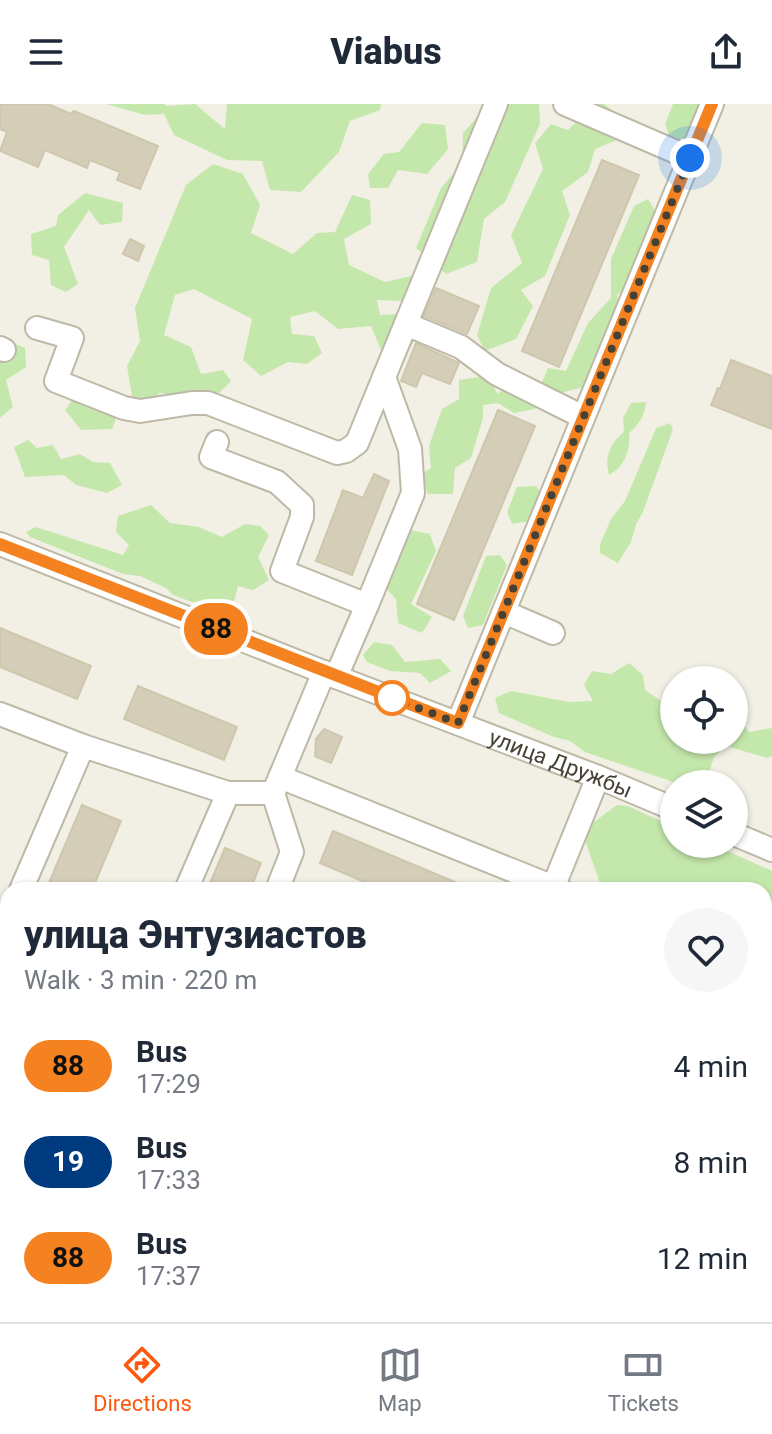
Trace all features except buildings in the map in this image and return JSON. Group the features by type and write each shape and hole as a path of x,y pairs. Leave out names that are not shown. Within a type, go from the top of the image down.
{"street":[{"path":"37,328 72,338 56,381 124,408 140,411 208,403 337,453 346,451 357,443 496,104"},
{"path":"565,104 690,158"},
{"path":"458,723 712,104"},
{"path":"406,324 461,347 497,374 583,417"},
{"path":"280,882 292,852 276,785 367,605 413,493 410,449 384,377"},
{"path":"217,442 211,457 277,482 302,505 302,517 282,571 367,605"},
{"name":"улица Дружбы","path":"0,544 660,803"},
{"path":"504,612 553,633"},
{"path":"0,714 83,746 228,793 276,785 536,882"},
{"path":"24,882 83,746"},
{"path":"558,882 598,777"},
{"path":"189,882 228,793"},
{"path":"748,840 772,850"}],"green space":[{"path":"106,104 195,104 225,129 227,104 381,104 380,110 350,121 339,152 301,192 270,190 262,161 227,160 174,135 164,114 145,115"},
{"path":"489,104 539,104 540,124 505,202 484,219 477,262 446,274 416,248 441,188 462,163 463,133"},
{"path":"595,104 604,104 622,117 617,140 595,149 588,172 562,191 570,215 545,276 521,290 533,306 516,339 485,351 477,335 491,288 522,263 511,235 543,169 535,143 551,124 568,130"},
{"path":"673,104 705,104 685,139 670,139 665,124"},
{"path":"422,123 445,125 448,149 427,174 398,170 388,188 370,188 368,174 384,154 399,152"},
{"path":"213,164 243,174 260,205 251,233 293,254 317,233 335,232 352,195 370,200 371,224 344,239 349,265 385,282 415,275 420,302 377,300 380,315 398,314 416,337 404,359 384,357 371,326 338,329 315,311 290,317 292,334 314,336 322,353 307,364 288,362 261,376 243,360 252,319 194,289 175,295 164,335 191,347 201,374 223,370 231,381 219,393 183,397 160,393 146,404 132,396 127,366 140,341 135,308 186,185"},
{"path":"85,193 123,203 122,222 100,225 89,210 64,247 78,284 66,292 51,285 49,260 32,255 31,234 56,226 58,215"},
{"path":"648,199 656,212 634,280 617,295 620,323 593,385 551,395 541,384 548,368 566,371 588,323 611,298 611,259 634,206"},
{"path":"0,337 25,348 26,367 6,380 13,407 0,418"},
{"path":"486,376 498,394 516,379 535,390 535,409 514,413 498,403 483,405 483,418 471,458 455,468 453,494 428,494 420,475 431,468 429,446 442,409 459,399 459,380"},
{"path":"73,399 117,416 112,429 81,430 65,410"},
{"path":"646,402 641,419 629,433 625,458 619,468 609,475 608,456 615,441 624,432 623,418 631,403"},
{"path":"670,423 673,429 643,512 631,542 618,563 600,553 600,544 611,519 625,501 656,428"},
{"path":"28,440 37,448 53,445 61,459 80,454 93,462 110,463 122,485 107,493 76,485 64,475 25,477 14,447"},
{"path":"536,486 545,498 538,520 512,524 507,512 517,487"},
{"path":"151,505 170,523 199,527 222,537 245,524 260,526 269,535 258,557 269,580 253,590 238,586 234,602 221,610 210,604 173,595 166,588 140,576 123,574 30,537 26,532 36,527 123,555 129,545 116,532 118,516"},
{"path":"395,527 430,534 436,551 411,604 432,617 422,633 398,623 396,599 377,579"},
{"path":"500,555 507,565 483,625 468,628 463,616 486,556"},
{"path":"374,642 392,645 405,662 440,659 451,671 430,683 420,673 390,671 367,662 363,655"},
{"path":"629,663 643,675 645,690 660,700 660,754 717,754 710,770 660,770 660,778 585,752 570,741 499,713 495,698 511,691 569,702 593,701 584,685 592,671 611,674"},
{"path":"772,728 772,756 767,758 748,752 748,731"},
{"path":"617,805 628,806 660,821 660,858 743,858 772,871 772,882 600,882 584,838 587,827"}],"bus line":[{"name":"88","path":"0,544 458,723 712,104"}],"route":[{"path":"392,698 458,723 690,158"}]}
